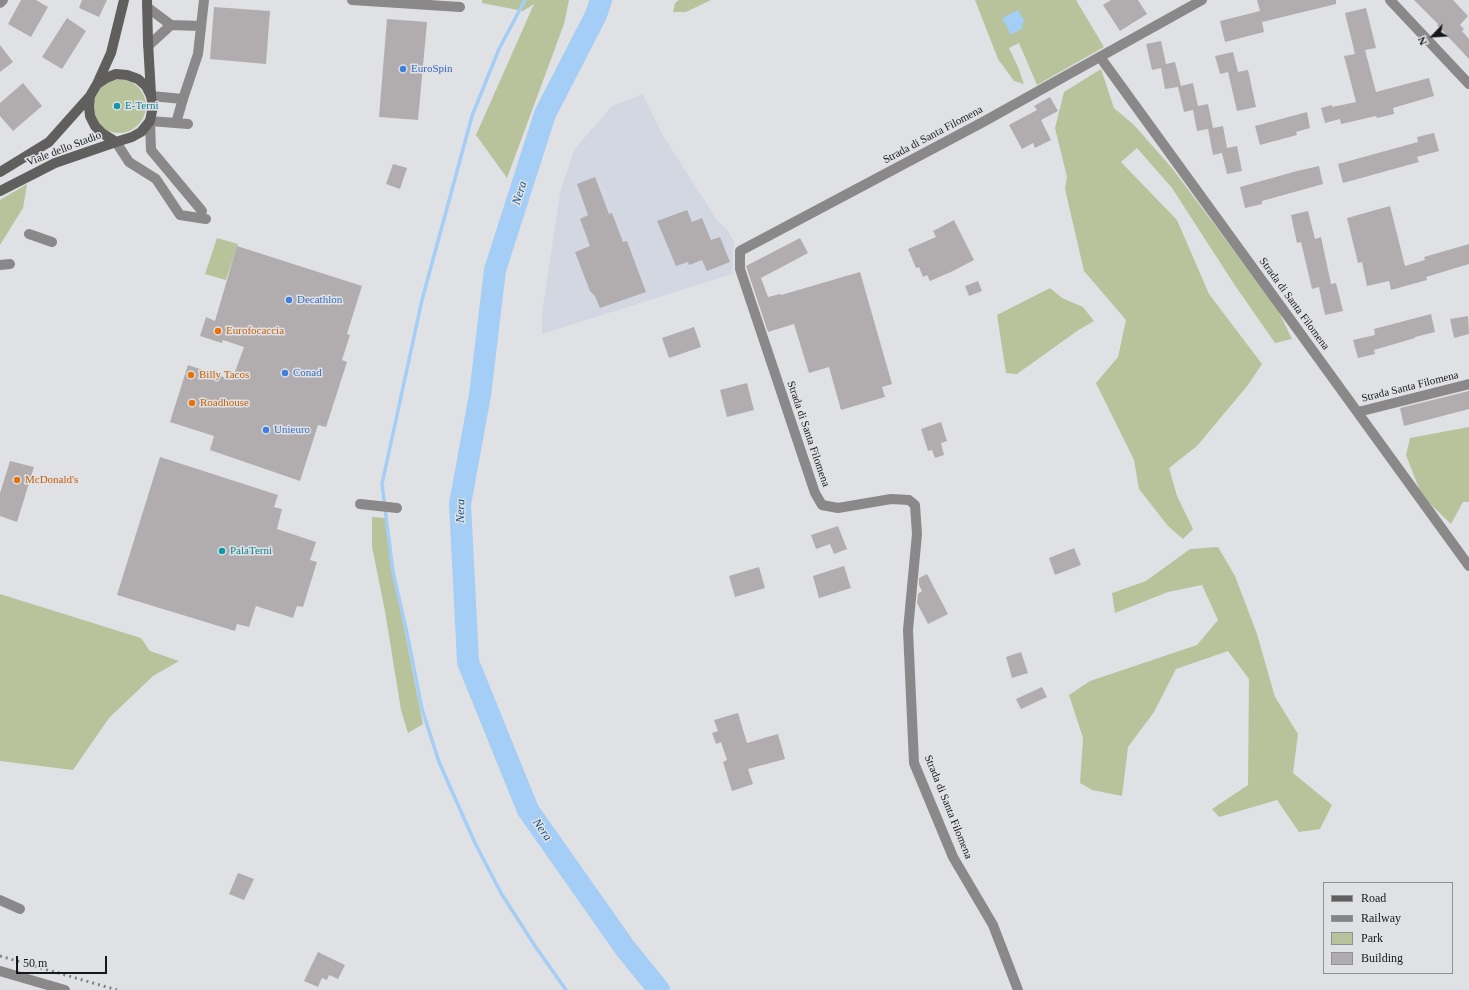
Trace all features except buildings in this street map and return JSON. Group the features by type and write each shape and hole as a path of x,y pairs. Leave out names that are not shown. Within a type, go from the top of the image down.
{"main road":[{"path":"124,0 111,53 90,96 89,106 90,116 95,126 102,133 116,142 141,132 150,121 153,106 148,46 147,3"},
{"path":"97,84 116,74 128,75 138,79 146,86 151,96"},
{"name":"Viale dello Stadio","path":"0,172 49,142 90,96"},
{"name":"Viale dello Stadio","path":"0,191 55,163 116,142"}],"street":[{"path":"0,3 3,0"},
{"path":"176,123 198,54 204,0"},
{"path":"352,0 460,7"},
{"name":"Strada di Santa Filomena","path":"1018,990 993,925 954,857 914,763 908,630 917,534 915,505 909,500 891,499 838,508 822,505 815,493 740,269 740,251 983,122 1202,0"},
{"path":"1390,0 1469,84"},
{"path":"147,3 171,26"},
{"path":"148,46 171,26 201,26"},
{"name":"Strada di Santa Filomena","path":"1100,57 1469,566"},
{"path":"151,96 183,99"},
{"path":"116,142 129,162 156,179 180,216 204,215 151,150 150,121 188,124"},
{"path":"29,234 52,242"},
{"name":"Strada Santa Filomena","path":"1358,412 1469,384"},
{"path":"360,504 397,508"},
{"path":"0,900 20,909"},
{"path":"0,971 66,990"}],"shaded area":[{"path":"643,94 662,134 717,220 728,231 734,242 732,274 542,334 542,314 560,193 574,150 612,106"}],"green space":[{"path":"482,0 569,0 564,24 507,178 476,135 534,4 523,11 482,3"},
{"path":"679,0 711,0 686,12 673,12 675,3"},
{"path":"975,0 1076,0 1104,47 1037,85 1019,43 1009,48 1024,84 1014,81 998,59"},
{"path":"1101,69 1114,108 1134,125 1172,168 1277,308 1292,339 1275,343 1234,284 1172,188 1137,148 1121,162 1177,220 1209,294 1262,364 1248,385 1197,446 1169,468 1177,496 1193,529 1183,539 1168,526 1139,489 1134,460 1096,383 1118,357 1126,320 1084,271 1065,189 1067,177 1055,128 1064,92"},
{"path":"114,79 124,79 134,83 142,91 146,101 146,111 142,121 134,129 124,133 114,133 104,129 96,121 92,111 92,101 96,91 104,83"},
{"path":"27,184 23,208 0,245 0,200"},
{"path":"217,238 238,244 226,280 205,274"},
{"path":"1050,288 1062,298 1083,307 1094,321 1077,331 1017,374 1006,373 997,315"},
{"path":"1469,427 1469,502 1463,502 1451,524 1422,496 1406,455 1410,438"},
{"path":"372,517 386,518 398,597 423,724 408,733 401,710 385,611 372,547"},
{"path":"1218,547 1235,576 1257,634 1275,697 1298,734 1293,773 1332,805 1320,829 1299,832 1277,800 1219,817 1212,809 1248,785 1249,679 1228,651 1176,669 1154,712 1128,747 1122,796 1092,790 1080,783 1083,738 1069,695 1090,681 1197,645 1218,620 1202,585 1168,592 1115,613 1112,593 1146,581 1190,549"},
{"path":"0,594 141,638 150,651 179,661 153,676 109,718 73,770 0,761"}],"water":[{"path":"1018,10 1025,22 1021,24 1023,28 1011,35 1002,18"}],"waterway":[{"path":"525,0 499,49 472,116 422,300 382,484 393,572 422,709 439,762 475,843 501,893 535,946 566,990"},
{"name":"Nera","path":"601,0 596,15 545,114 495,270 480,395 460,504 468,662 528,810 625,948 659,990"}],"railway":[{"path":"0,956 117,990"}],"place":[{"name":"EuroSpin","path":"403,69"},
{"name":"E-Terni","path":"117,106"},
{"name":"Decathlon","path":"289,300"},
{"name":"Eurofocaccia","path":"218,331"},
{"name":"Conad","path":"285,373"},
{"name":"Billy Tacos","path":"191,375"},
{"name":"Roadhouse","path":"192,403"},
{"name":"Unieuro","path":"266,430"},
{"name":"McDonald's","path":"17,480"},
{"name":"PalaTerni","path":"222,551"}]}
